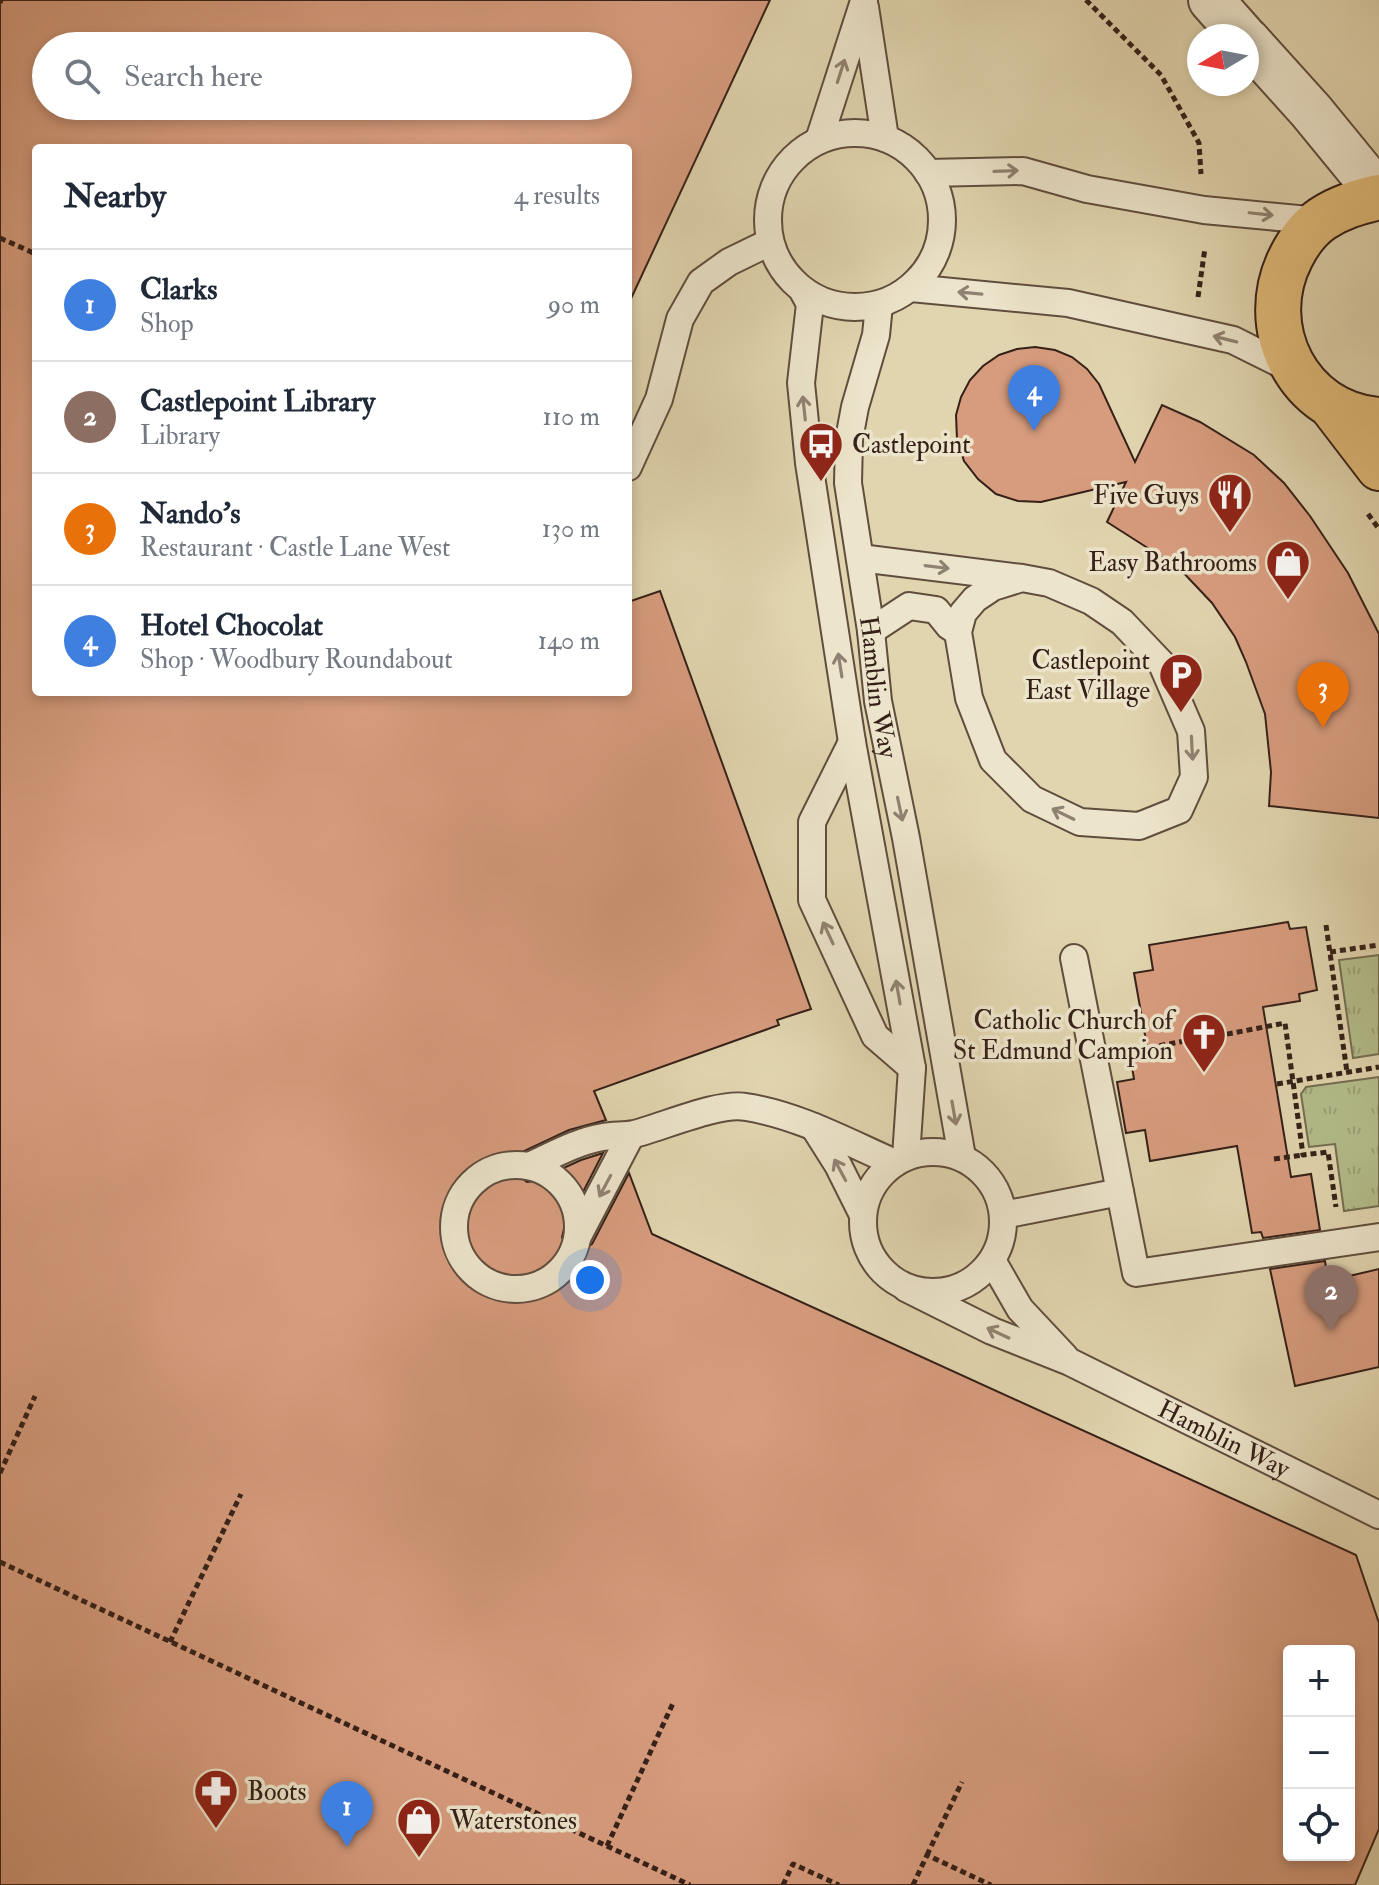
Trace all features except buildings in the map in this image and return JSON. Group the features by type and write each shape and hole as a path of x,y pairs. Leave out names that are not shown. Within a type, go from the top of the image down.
{"main road":[{"path":"1379,196 1348,204 1319,221 1297,245 1282,275 1276,308 1281,341 1295,371 1313,392 1333,408 1379,468"},
{"path":"1333,408 1364,419 1379,420"}],"street":[{"path":"1211,0 1232,24"},
{"path":"1259,53 1311,111 1379,196"}],"lane":[{"path":"864,1 885,138"},
{"path":"819,140 864,1"},
{"path":"856,132 885,138 912,153 928,173 940,209 943,237 935,259 911,288 879,305 857,308 827,304 804,293 780,266 770,242 767,211 775,182 793,157 819,140 856,132"},
{"path":"928,173 1023,171 1087,189 1204,210 1319,221"},
{"path":"632,458 659,399 680,319 701,282 729,262 770,242"},
{"path":"911,288 1068,303 1233,340 1295,371"},
{"name":"Hamblin Way","path":"804,293 810,304 801,383 809,463 852,742 912,1068 900,1160"},
{"name":"Hamblin Way","path":"879,305 876,335 849,439 848,483 871,631 878,701 906,838 962,1157"},
{"path":"860,558 1022,578 1049,583 1091,601 1122,622 1162,664 1191,731 1194,777 1179,810 1139,826 1080,822 1032,799 993,760 969,698 958,632 963,613 975,599 993,587 1022,578"},
{"path":"871,631 909,606 936,610 958,632"},
{"name":"Hamblin Way","path":"852,742 812,822 812,900 875,1036 912,1068"},
{"path":"1074,958 1136,1273 1379,1237"},
{"path":"529,1166 579,1143 631,1135 702,1113 742,1106 775,1113 900,1160"},
{"name":"Hamblin Way","path":"814,1127 838,1165 863,1215 864,1237 872,1258 887,1276 992,1331 1070,1362 1379,1515"},
{"path":"578,1236 574,1205 557,1179 529,1166 513,1164 483,1174 468,1187 458,1203 453,1223 455,1243 463,1261 477,1276 494,1285 513,1289 533,1287 551,1279 574,1251 578,1236 631,1135"},
{"path":"863,1215 879,1177 900,1160 924,1152 943,1152 962,1157 978,1167 990,1181 999,1197 1003,1215 1002,1239 993,1262 975,1280 954,1290 930,1293 906,1288"},
{"path":"1003,1215 1120,1192"},
{"name":"Hamblin Way","path":"993,1262 1020,1309 1070,1362"}],"path":[{"path":"1086,0 1161,75 1199,143 1205,253 1193,333"},
{"path":"0,238 32,252"},
{"path":"1326,925 1347,1072"},
{"path":"1330,952 1379,945"},
{"path":"1217,1036 1285,1023 1303,1155"},
{"path":"1094,1058 1207,1037"},
{"path":"1277,1084 1379,1067"},
{"path":"1274,1159 1328,1152 1341,1243"},
{"path":"0,1473 35,1396"},
{"path":"170,1642 241,1494"},
{"path":"0,1562 690,1885"},
{"path":"607,1846 674,1701"},
{"path":"913,1885 962,1782"},
{"path":"927,1855 991,1885"},
{"path":"783,1885 793,1864 839,1885"}],"green space":[{"path":"1379,955 1379,1054 1353,1058 1339,960"},
{"path":"1379,1077 1379,1206 1344,1211 1335,1144 1309,1147 1301,1094 1306,1087"}],"place":[{"name":"Hotel Chocolat","path":"1034,431"},
{"name":"Castlepoint","path":"821,483"},
{"name":"Five Guys","path":"1230,534"},
{"name":"Easy Bathrooms","path":"1288,601"},
{"name":"Castlepoint East Village","path":"1181,714"},
{"name":"Nando's","path":"1323,728"},
{"name":"Catholic Church of St Edmund Campion","path":"1204,1074"},
{"name":"Castlepoint Library","path":"1331,1331"},
{"name":"Boots","path":"216,1830"},
{"name":"Clarks","path":"347,1847"},
{"name":"Waterstones","path":"419,1859"}]}
